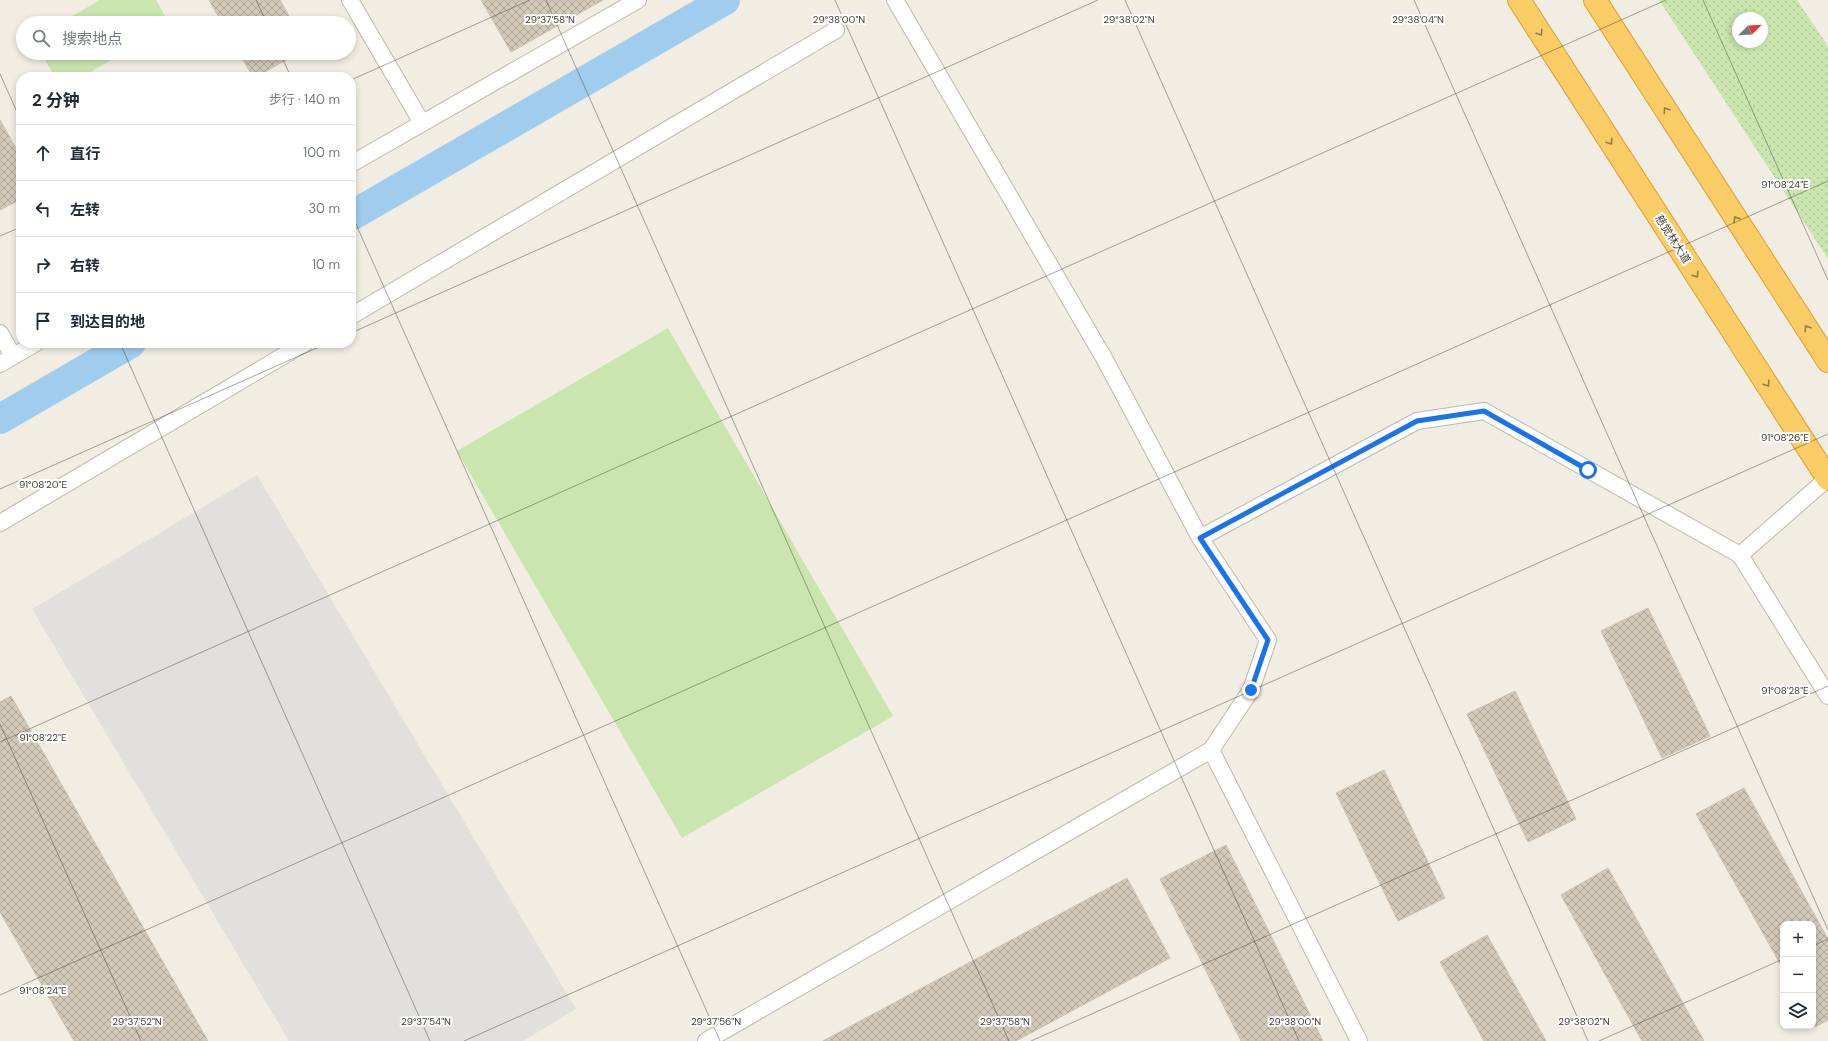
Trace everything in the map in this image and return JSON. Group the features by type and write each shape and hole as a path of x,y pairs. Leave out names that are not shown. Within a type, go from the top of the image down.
{"highway":[{"name":"慈觉林大道","path":"1519,0 1828,479"},
{"path":"1595,0 1828,361"}],"lane":[{"path":"350,0 422,123"},
{"path":"356,161 638,0"},
{"path":"706,1041 1211,750 1251,690 1268,640 1200,538 1104,358 895,0"},
{"path":"356,313 836,30"},
{"path":"0,333 7,360 27,348"},
{"path":"0,523 297,348"},
{"path":"1200,538 1417,421 1484,411 1740,555 1828,696"},
{"path":"1740,555 1828,479"},
{"path":"1211,750 1359,1041"}],"green space":[{"path":"100,0 156,0 165,16 72,16"},
{"path":"1659,0 1797,0 1828,46 1828,259"},
{"path":"45,60 111,60 91,72 52,72"},
{"path":"668,328 893,716 682,838 457,451"}],"shaded area":[{"path":"257,475 576,1009 523,1041 289,1041 32,609"}],"building":[{"path":"209,0 280,0 289,16 218,16"},
{"path":"481,0 603,0 511,52"},
{"path":"243,60 286,60 265,72 250,72"},
{"path":"0,120 16,148 16,202 0,210"},
{"path":"1648,608 1710,736 1662,758 1601,631"},
{"path":"1515,691 1576,819 1528,842 1467,714"},
{"path":"11,696 208,1041 74,1041 0,912 0,702"},
{"path":"1384,770 1445,898 1398,921 1336,793"},
{"path":"1744,788 1828,939 1828,1020 1816,1026 1816,921 1780,921 1780,964 1696,814"},
{"path":"1226,845 1323,1041 1241,1041 1160,879"},
{"path":"1608,868 1704,1041 1642,1041 1561,895"},
{"path":"1127,878 1170,958 1016,1041 823,1041"},
{"path":"1487,935 1546,1041 1484,1041 1440,962"}],"waterway":[{"path":"356,213 725,0"},
{"path":"0,419 122,348"}],"route":[{"path":"1251,690 1268,640 1200,538 1417,421 1484,411 1588,470"}]}
